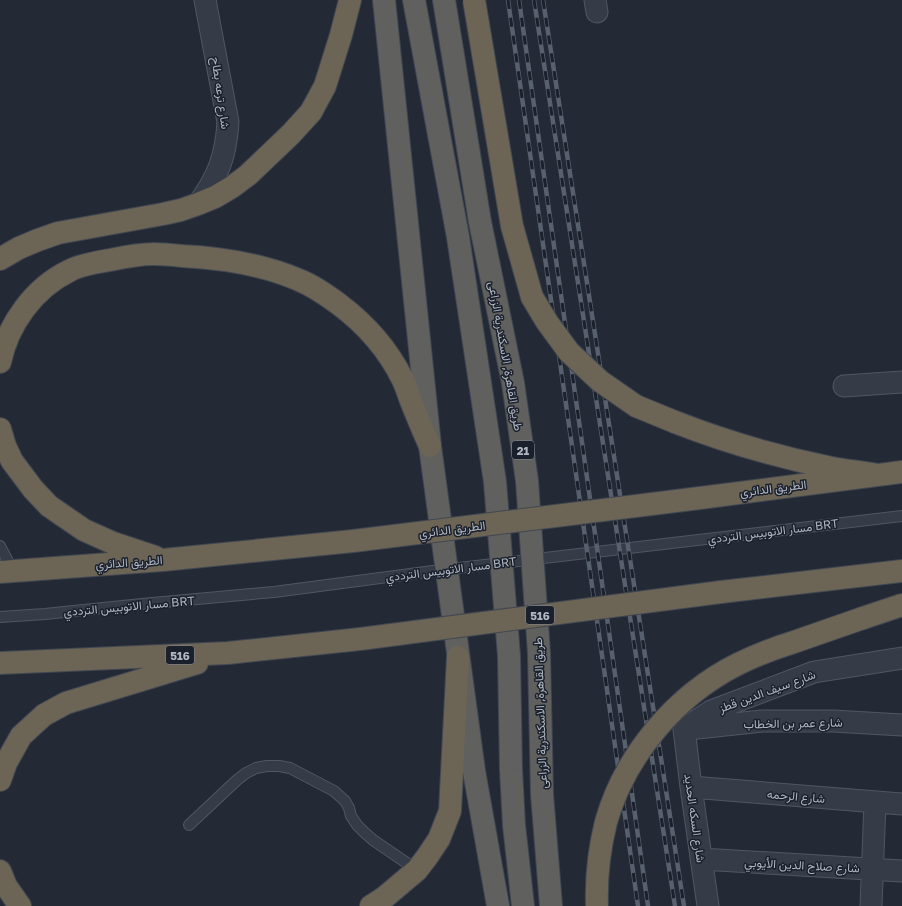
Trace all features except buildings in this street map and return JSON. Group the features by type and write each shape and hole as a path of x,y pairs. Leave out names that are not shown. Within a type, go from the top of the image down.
{"highway":[{"path":"0,259 19,248 58,233 181,210 215,197 232,187 248,175 291,134 311,112 326,86 350,0"},
{"path":"384,0 430,446 474,771 498,906"},
{"path":"414,0 458,237 495,482 509,656 511,770 514,825 523,906"},
{"name":"طريق القاهرة, الاسكندرية الزراعى","path":"444,0 480,222 513,383 527,481 539,653 542,794 551,906"},
{"path":"474,0 512,226 532,297 546,322 569,352 600,381 636,406 675,422 742,446 833,468 877,475"},
{"path":"0,362 8,338 16,321 27,305 54,279 70,270 98,262 154,254 222,259 249,264 300,280 341,305 359,321 390,357 402,378 430,446"},
{"path":"0,429 5,446 12,461 49,506 84,530 113,543 163,560"},
{"name":"الطريق الدائري","path":"6,572 163,560 353,541 902,472"},
{"name":"516","path":"0,663 228,653 360,639 721,592 902,571"},
{"path":"597,906 597,878 601,844 614,799 636,757 649,738 681,703 717,676 757,655 902,606"},
{"path":"0,780 6,763 21,736 44,715 66,703 228,653"},
{"path":"371,906 385,897 417,870 440,838 450,811 458,657"},
{"path":"0,871 6,886 20,906"}],"street":[{"name":"شارع ترعه بطاح","path":"198,204 211,186 220,166 227,137 228,122 206,0"},
{"path":"844,386 902,382"},
{"name":"شارع سيف الدين قطز","path":"684,729 711,712 814,672 902,658"},
{"name":"شارع عمر بن الخطاب","path":"684,729 762,721 833,721 902,726"},
{"name":"شارع السكه الحديد","path":"684,729 690,787 708,906"},
{"name":"شارع الرحمه","path":"690,787 902,804"},
{"path":"871,906 875,802"},
{"name":"شارع صلاح الدين الأيوبي","path":"701,859 902,871"}],"lane":[{"name":"مسار الاتوبيس الترددي BRT","path":"0,617 274,592 433,571 902,516"},
{"path":"0,546 6,572"},
{"path":"189,825 246,773 256,768 267,766 290,768 334,791 345,801 351,816 364,832 373,840 417,870"}],"railway":[{"path":"508,0 638,906"},
{"path":"519,0 648,906"},
{"path":"534,0 675,906"},
{"path":"543,0 684,906"}]}
